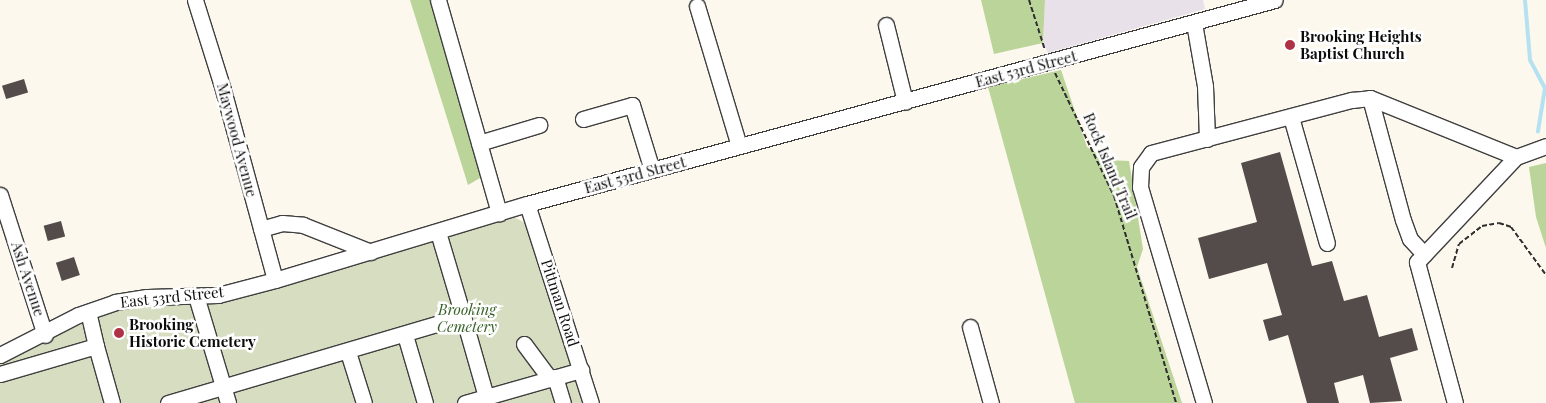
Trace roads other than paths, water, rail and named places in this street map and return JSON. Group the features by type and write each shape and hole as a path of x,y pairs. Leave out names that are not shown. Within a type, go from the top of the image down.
{"street":[{"name":"Maywood Avenue","path":"195,0 275,280"},
{"path":"438,0 499,213"},
{"name":"East 53rd Street","path":"0,355 45,335 88,312 115,302 147,297 218,295 371,252 527,204 1276,0"},
{"path":"697,6 739,146"},
{"path":"1194,23 1205,86 1208,139"},
{"path":"886,25 905,102"},
{"path":"1204,403 1140,187 1142,168 1152,153 1352,100 1370,98 1516,157"},
{"path":"1370,98 1403,220 1410,239 1424,254"},
{"path":"583,119 632,105 652,170"},
{"path":"1292,117 1327,243"},
{"path":"479,143 538,125"},
{"path":"1455,403 1416,262 1516,157 1546,146"},
{"name":"Ash Avenue","path":"0,195 45,335"},
{"name":"Pittman Road","path":"527,204 591,403"},
{"path":"261,229 282,223 303,225 371,252"},
{"path":"438,232 486,397"},
{"path":"196,296 228,403"},
{"path":"88,312 112,403"},
{"path":"168,403 348,352 462,316"},
{"path":"970,327 991,403"},
{"path":"405,335 425,403"},
{"path":"524,344 553,378 563,403"},
{"path":"0,374 96,346"},
{"path":"348,352 364,403"},
{"path":"465,403 581,370"}],"waterway":[{"path":"1525,0 1530,60 1545,88 1538,131"}],"place":[{"name":"Brooking Heights Baptist Church","path":"1290,45"},
{"name":"Brooking Historic Cemetery","path":"119,333"}],"park label":[{"name":"Brooking Cemetery","path":"467,318"}]}
